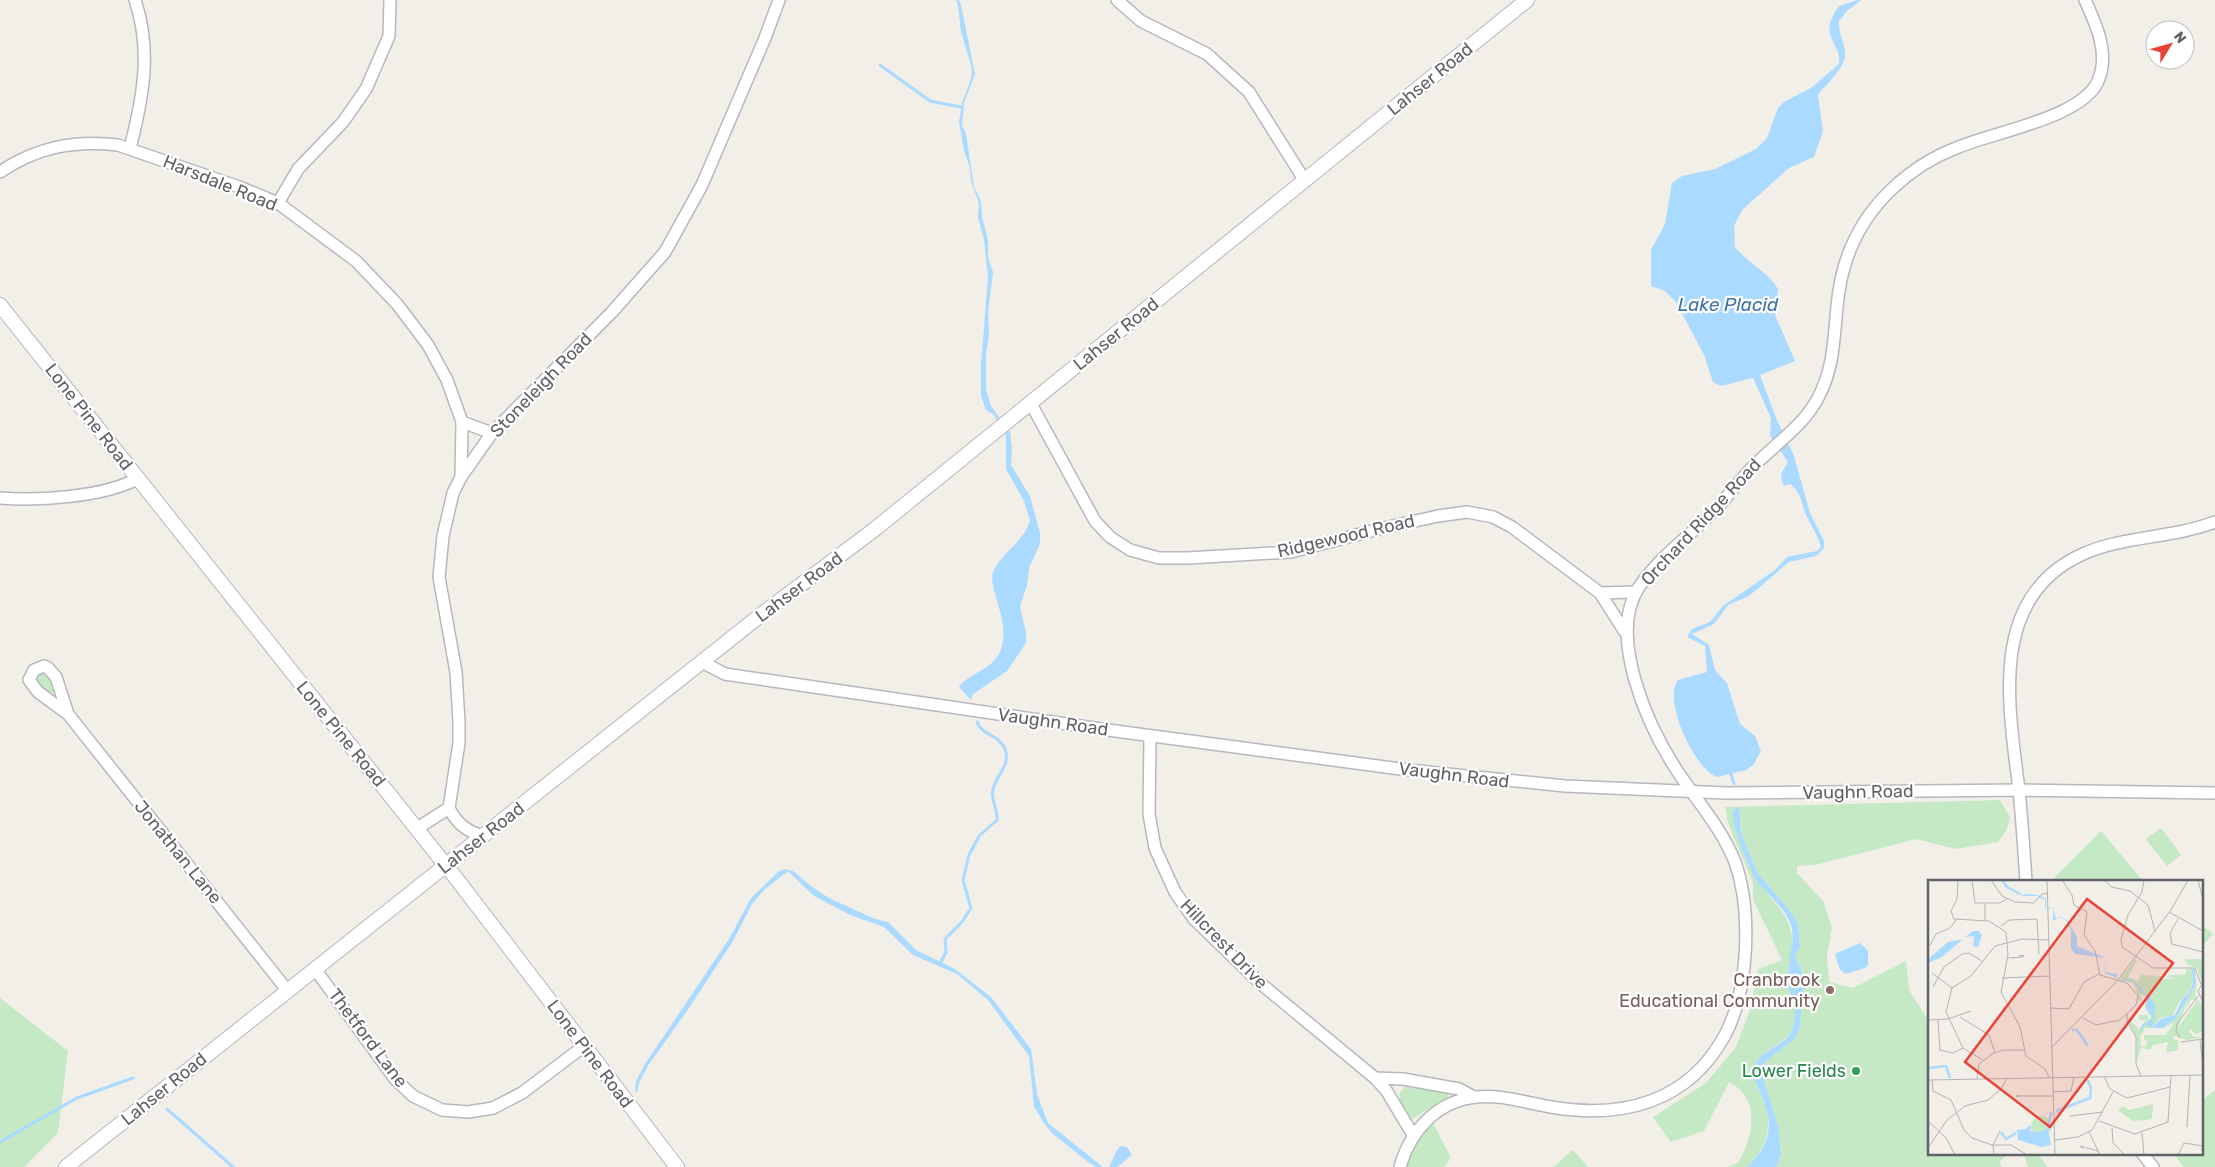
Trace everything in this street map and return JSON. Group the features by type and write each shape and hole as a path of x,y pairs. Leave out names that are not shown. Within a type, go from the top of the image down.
{"street":[{"path":"130,148 144,88 145,62 143,25 134,0"},
{"path":"278,203 298,169 342,122 366,89 388,36 390,0"},
{"name":"Stoneleigh Road","path":"449,808 460,743 456,672 439,577 443,536 453,494 462,477 492,433 612,312 665,252 702,185 765,38 779,0"},
{"path":"1117,0 1141,20 1207,54 1231,74 1249,92 1264,112 1294,166 1305,181"},
{"name":"Lahser Road","path":"66,1167 702,662 875,529 1527,0"},
{"name":"Orchard Ridge Road","path":"1400,1167 1413,1135 1439,1111 1452,1104 1474,1097 1503,1098 1578,1110 1623,1109 1650,1102 1672,1092 1691,1078 1712,1055 1732,1020 1740,990 1744,959 1744,903 1739,877 1730,851 1706,808 1674,766 1646,707 1633,665 1626,632 1636,592 1662,560 1715,509 1747,472 1805,418 1823,387 1834,352 1839,290 1848,255 1860,228 1876,205 1905,178 1942,154 2061,112 2083,100 2096,86 2102,69 2102,50 2098,32 2085,0"},
{"name":"Harsdale Road","path":"0,172 30,154 53,146 97,143 130,148 278,203 356,261 397,304 428,345 445,376 462,422 462,477"},
{"name":"Lone Pine Road","path":"0,305 446,866 678,1167"},
{"name":"Ridgewood Road","path":"1030,402 1095,521 1110,537 1139,554 1159,558 1188,558 1291,552 1379,529 1438,516 1467,512 1493,517 1512,527 1600,593 1626,632"},
{"path":"462,422 492,433"},
{"path":"0,498 21,500 66,496 116,488 137,479"},
{"path":"2026,880 2012,730 2009,665 2016,630 2039,587 2063,564 2089,551 2182,532 2215,522"},
{"path":"1600,593 1636,592"},
{"name":"Vaughn Road","path":"702,662 725,674 1150,736 1499,780 1726,794 2019,790 2215,793"},
{"name":"Jonathan Lane","path":"68,714 287,990"},
{"name":"Hillcrest Drive","path":"1150,736 1148,798 1151,832 1160,862 1180,900 1194,919 1260,983 1375,1078 1386,1090 1413,1135"},
{"path":"416,829 449,808 455,819 467,829 483,836"},
{"name":"Thetford Lane","path":"315,969 395,1079 413,1096 442,1110 458,1112 481,1111 507,1102 584,1046"},
{"path":"1375,1078 1403,1079 1459,1089 1474,1097"},
{"path":"2143,1154 2153,1167"}],"green space":[{"path":"46,671 51,678 54,691 50,694 35,679 36,674"},
{"path":"2000,800 2010,817 2007,829 1998,842 1956,849 1916,839 1815,865 1797,866 1797,873 1823,901 1832,928 1827,956 1829,982 1853,988 1906,961 1909,990 1928,1019 1928,1154 2008,1154 1999,1162 2002,1167 1776,1167 1780,1158 1778,1126 1761,1073 1764,1063 1793,1040 1799,1031 1804,988 1801,970 1795,955 1800,948 1798,924 1794,916 1757,872 1741,833 1739,808 1738,835 1746,860 1755,877 1783,913 1790,928 1792,942 1788,978 1795,1010 1794,1023 1788,1036 1764,1053 1756,1064 1754,1071 1755,1079 1766,1109 1768,1127 1767,1136 1760,1152 1747,1167 1727,1167 1738,1163 1748,1142 1752,1119 1746,1098 1739,1089 1729,1082 1704,1131 1671,1142 1653,1117 1706,1083 1736,1047 1750,1010 1758,969 1782,960 1753,899 1753,883 1728,823 1725,807"},
{"path":"2161,828 2181,855 2167,866 2146,839"},
{"path":"2101,831 2142,880 2057,880 2054,878"},
{"path":"2202,925 2213,934 2202,946"},
{"path":"0,998 68,1051 58,1133 24,1167 0,1167"},
{"path":"1405,1087 1433,1089 1448,1093 1448,1097 1412,1119 1401,1105 1399,1094"},
{"path":"2215,1090 2215,1167 2184,1167 2174,1154 2202,1154 2202,1100"},
{"path":"1432,1121 1451,1158 1444,1167 1406,1167 1418,1138"},
{"path":"1573,1150 1588,1167 1553,1167"},
{"path":"2024,1154 2038,1154 2048,1167 2028,1167"}],"water":[{"path":"956,0 959,0 961,5 975,74 964,103 962,125 966,134 974,187 981,201 982,217 988,240 988,258 993,272 988,312 989,335 986,353 986,389 991,406 1010,432 1011,465 1030,496 1040,533 1040,544 1029,568 1027,585 1020,607 1026,632 1026,643 1007,671 973,694 971,700 959,687 963,682 992,663 1000,652 1003,640 1001,617 993,586 992,577 994,570 1024,534 1030,520 1024,501 1006,469 1006,435 994,415 986,410 981,396 981,364 988,278 984,239 978,218 979,204 971,181 970,168 964,151 959,122 962,103 971,79 972,68 961,32"},
{"name":"Lake Placid","path":"1861,0 1847,11 1839,21 1839,29 1845,52 1843,64 1818,95 1823,131 1814,157 1789,168 1742,210 1734,226 1735,247 1768,277 1778,289 1775,315 1795,361 1760,375 1776,418 1794,456 1810,513 1824,541 1824,548 1816,556 1789,562 1749,596 1728,605 1714,624 1692,634 1709,645 1715,670 1727,683 1740,724 1755,736 1761,751 1754,764 1746,770 1717,777 1708,772 1699,762 1683,733 1674,702 1674,689 1678,680 1707,672 1705,646 1687,637 1692,629 1710,622 1723,606 1775,570 1787,557 1817,551 1821,547 1797,491 1790,484 1785,486 1782,482 1781,474 1788,462 1770,436 1771,418 1753,378 1721,386 1713,382 1704,355 1676,302 1665,291 1651,286 1651,250 1665,224 1672,183 1682,176 1715,169 1756,149 1767,138 1778,108 1784,102 1811,88 1839,64 1839,56 1831,38 1830,25 1839,6"},
{"path":"1737,807 1739,808 1741,833 1757,872 1794,916 1798,924 1800,948 1795,955 1801,970 1804,988 1799,1031 1793,1040 1764,1063 1761,1072 1778,1126 1781,1155 1776,1167 1747,1167 1762,1150 1766,1141 1769,1123 1754,1076 1756,1063 1760,1057 1788,1036 1794,1023 1795,1016 1788,978 1792,929 1783,910 1758,883 1750,869 1733,819 1733,812"},
{"path":"785,869 793,871 829,898 875,919 888,922 916,950 955,969 991,997 1031,1049 1037,1094 1048,1123 1103,1167 1096,1167 1088,1162 1052,1133 1043,1122 1034,1106 1029,1056 988,1000 957,974 913,955 884,927 850,915 814,896 788,871 764,890 752,904 733,941 649,1064 639,1083 637,1093 635,1091 636,1081 645,1064 729,939 751,898 778,872"},
{"path":"1860,943 1868,951 1868,965 1865,968 1846,974 1840,970 1835,954"},
{"path":"1121,1146 1127,1147 1132,1155 1117,1167 1109,1167 1117,1150"}],"waterway":[{"path":"880,65 930,101 961,107"},
{"path":"941,962 946,952 945,939 962,922 971,908 963,880 969,855 979,836 997,820 992,792 1005,765 1005,749 1003,744 982,730 977,722"},
{"path":"1730,771 1734,784"},
{"path":"0,1142 77,1098 133,1078"},
{"path":"167,1109 233,1167"}],"place":[{"name":"Cranbrook Educational Community","path":"1830,990"},
{"name":"Lower Fields","path":"1856,1071"}]}
